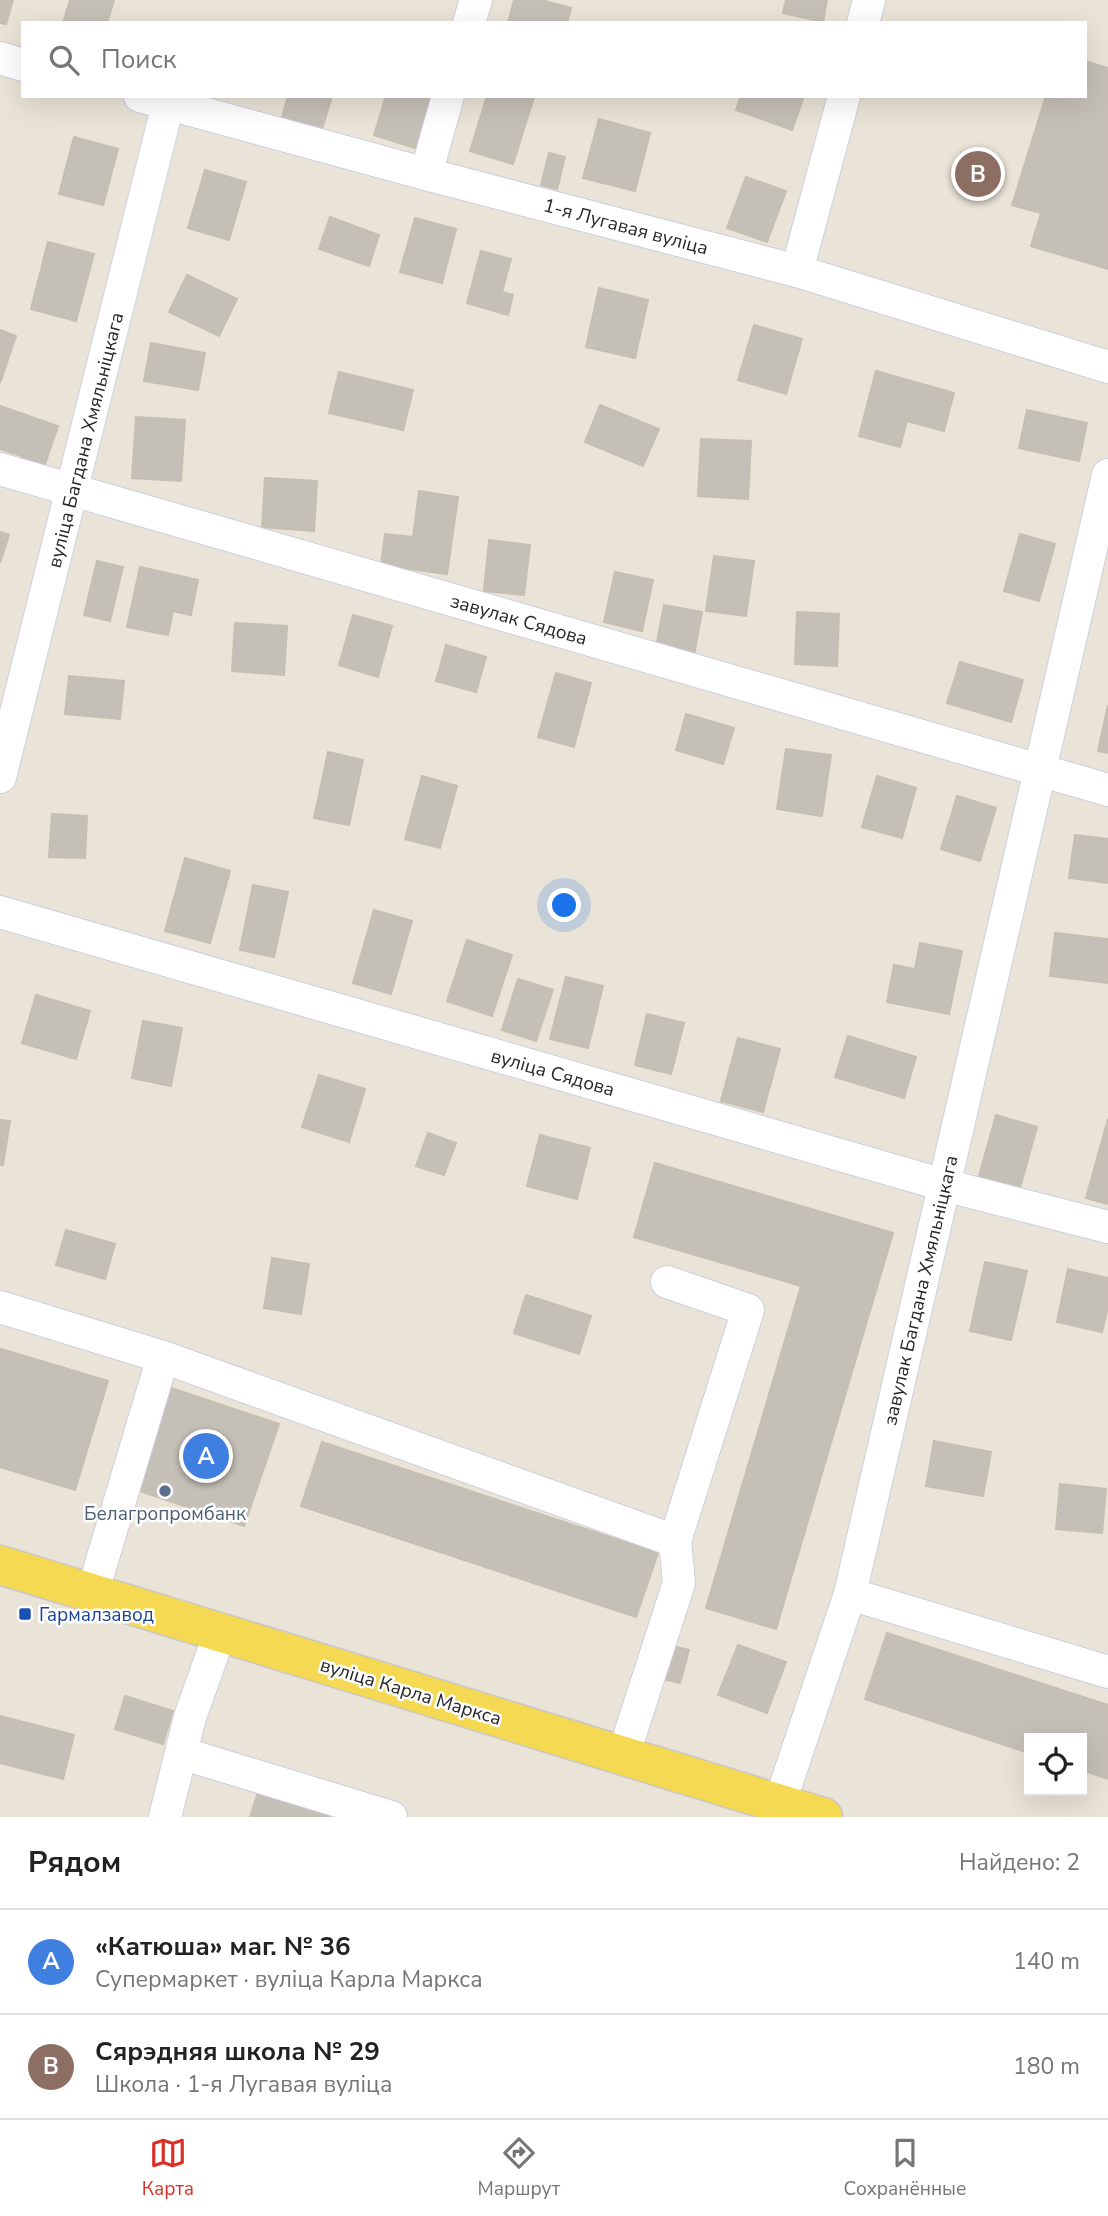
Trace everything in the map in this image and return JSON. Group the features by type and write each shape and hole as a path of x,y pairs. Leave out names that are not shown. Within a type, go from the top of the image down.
{"main road":[{"name":"вуліца Карла Маркса","path":"0,1565 623,1756 777,1810 823,1817"}],"street":[{"path":"470,21 476,0"},
{"path":"864,21 870,0"},
{"path":"0,58 21,64"},
{"path":"426,174 447,98"},
{"path":"797,271 843,98"},
{"name":"1-я Лугавая вуліца","path":"154,100 797,271 1108,367"},
{"name":"вуліца Багдана Хмяльніцкага","path":"0,776 73,490 154,100"},
{"name":"завулак Сядова","path":"0,469 1039,769"},
{"name":"завулак Багдана Хмяльніцкага","path":"777,1810 850,1594 1108,475"},
{"path":"1039,769 1108,790"},
{"name":"вуліца Сядова","path":"0,912 944,1185 1108,1227"},
{"path":"623,1756 678,1583 675,1541 748,1310 667,1282"},
{"path":"0,1307 163,1357 675,1541"},
{"path":"92,1594 163,1357"},
{"path":"850,1594 1108,1672"},
{"path":"165,1817 190,1717 220,1633"},
{"path":"181,1753 391,1817"}],"building":[{"path":"0,0 13,0 6,24 0,23"},
{"path":"70,0 114,0 108,21 64,21"},
{"path":"514,0 541,0 571,8 568,21 509,21"},
{"path":"786,0 827,0 823,21 783,13"},
{"path":"1087,62 1108,68 1108,269 1031,246 1041,213 1012,205 1045,98 1087,98"},
{"path":"287,98 331,98 322,129 282,117"},
{"path":"385,98 429,98 415,148 374,135"},
{"path":"486,98 534,98 513,164 470,151"},
{"path":"740,98 803,98 792,130 736,110"},
{"path":"599,119 650,133 635,191 583,178"},
{"path":"74,137 118,149 103,205 59,194"},
{"path":"549,153 565,157 557,189 541,185"},
{"path":"205,170 246,182 229,240 188,228"},
{"path":"746,177 786,191 767,242 727,228"},
{"path":"330,217 379,235 369,266 319,249"},
{"path":"415,218 456,229 442,283 400,272"},
{"path":"48,242 94,254 76,321 31,309"},
{"path":"481,251 511,259 502,292 513,295 508,315 467,303"},
{"path":"187,275 237,299 219,336 169,312"},
{"path":"599,288 648,300 635,358 586,347"},
{"path":"754,325 802,339 786,394 738,380"},
{"path":"0,330 16,336 0,383"},
{"path":"151,343 205,353 198,390 144,381"},
{"path":"876,371 954,393 944,431 907,421 900,447 859,436"},
{"path":"339,372 413,390 403,430 329,413"},
{"path":"600,405 659,429 643,466 585,442"},
{"path":"0,406 58,426 42,473 19,465 22,456 0,449"},
{"path":"1027,410 1087,423 1079,461 1019,448"},
{"path":"136,417 185,420 181,481 132,478"},
{"path":"701,439 751,441 748,499 698,496"},
{"path":"265,478 317,481 314,531 262,527"},
{"path":"419,491 458,497 447,574 381,565 385,534 413,537"},
{"path":"0,532 9,535 0,563"},
{"path":"1020,534 1055,544 1039,601 1004,591"},
{"path":"489,540 530,545 524,595 484,591"},
{"path":"714,556 754,561 746,616 706,611"},
{"path":"97,561 123,567 110,621 84,615"},
{"path":"140,567 198,580 191,615 173,611 168,635 127,627"},
{"path":"615,572 653,580 642,631 604,622"},
{"path":"664,605 702,612 694,655 656,647"},
{"path":"797,612 839,614 837,666 795,664"},
{"path":"353,615 392,626 378,677 339,665"},
{"path":"235,623 287,626 284,675 232,671"},
{"path":"446,645 486,657 476,692 436,681"},
{"path":"960,662 1023,680 1011,722 947,703"},
{"path":"556,673 591,683 574,747 538,737"},
{"path":"69,676 124,681 120,719 65,714"},
{"path":"1108,705 1108,753 1098,751"},
{"path":"686,714 734,728 723,764 676,750"},
{"path":"786,749 831,755 822,816 777,809"},
{"path":"328,752 363,760 349,825 314,818"},
{"path":"422,776 457,786 440,848 405,839"},
{"path":"877,776 916,788 902,838 862,827"},
{"path":"957,796 996,808 980,861 941,849"},
{"path":"52,814 87,816 85,858 49,857"},
{"path":"1075,835 1108,839 1108,883 1069,878"},
{"path":"185,858 230,871 210,943 165,931"},
{"path":"253,885 288,892 274,957 240,950"},
{"path":"374,910 412,921 391,994 353,983"},
{"path":"1055,933 1108,939 1108,983 1050,976"},
{"path":"467,940 512,955 492,1016 447,1001"},
{"path":"920,943 962,951 949,1014 887,1002 894,965 915,969"},
{"path":"566,977 603,986 588,1048 550,1039"},
{"path":"518,979 553,990 536,1041 502,1030"},
{"path":"36,995 90,1011 76,1059 22,1043"},
{"path":"647,1014 684,1023 671,1074 635,1065"},
{"path":"143,1021 182,1028 171,1086 132,1078"},
{"path":"848,1036 916,1057 904,1098 835,1077"},
{"path":"738,1038 780,1049 763,1112 721,1101"},
{"path":"319,1075 365,1089 349,1142 302,1127"},
{"path":"996,1115 1037,1127 1020,1188 979,1176"},
{"path":"1108,1119 1108,1204 1086,1198"},
{"path":"0,1120 10,1121 3,1165 0,1165"},
{"path":"428,1133 456,1143 444,1175 416,1166"},
{"path":"540,1135 590,1148 577,1199 527,1186"},
{"path":"655,1163 893,1233 776,1629 706,1608 801,1286 634,1237"},
{"path":"66,1230 115,1244 105,1279 56,1265"},
{"path":"272,1258 309,1264 301,1314 264,1308"},
{"path":"985,1262 1027,1271 1011,1340 970,1331"},
{"path":"1068,1269 1108,1278 1108,1307 1102,1332 1057,1322"},
{"path":"526,1295 591,1316 579,1354 514,1333"},
{"path":"1,1349 108,1381 75,1490 0,1467"},
{"path":"168,1387 279,1424 244,1526 134,1489"},
{"path":"934,1441 991,1452 983,1496 926,1486"},
{"path":"322,1442 658,1553 636,1617 301,1506"},
{"path":"1060,1484 1106,1489 1102,1533 1056,1529"},
{"path":"887,1633 1108,1705 1108,1779 1087,1772 1087,1733 1024,1733 1024,1751 865,1699"},
{"path":"738,1645 786,1662 767,1713 718,1695"},
{"path":"672,1646 689,1650 680,1683 663,1679"},
{"path":"125,1696 173,1711 163,1744 115,1729"},
{"path":"0,1716 74,1735 63,1779 0,1763"},
{"path":"258,1792 336,1817 250,1817"}],"place":[{"name":"Сярэдняя школа № 29","path":"978,174"},
{"name":"«Катюша» маг. № 36","path":"206,1456"},
{"name":"Белагропромбанк","path":"165,1491"},
{"name":"Гармалзавод","path":"25,1614"}]}
